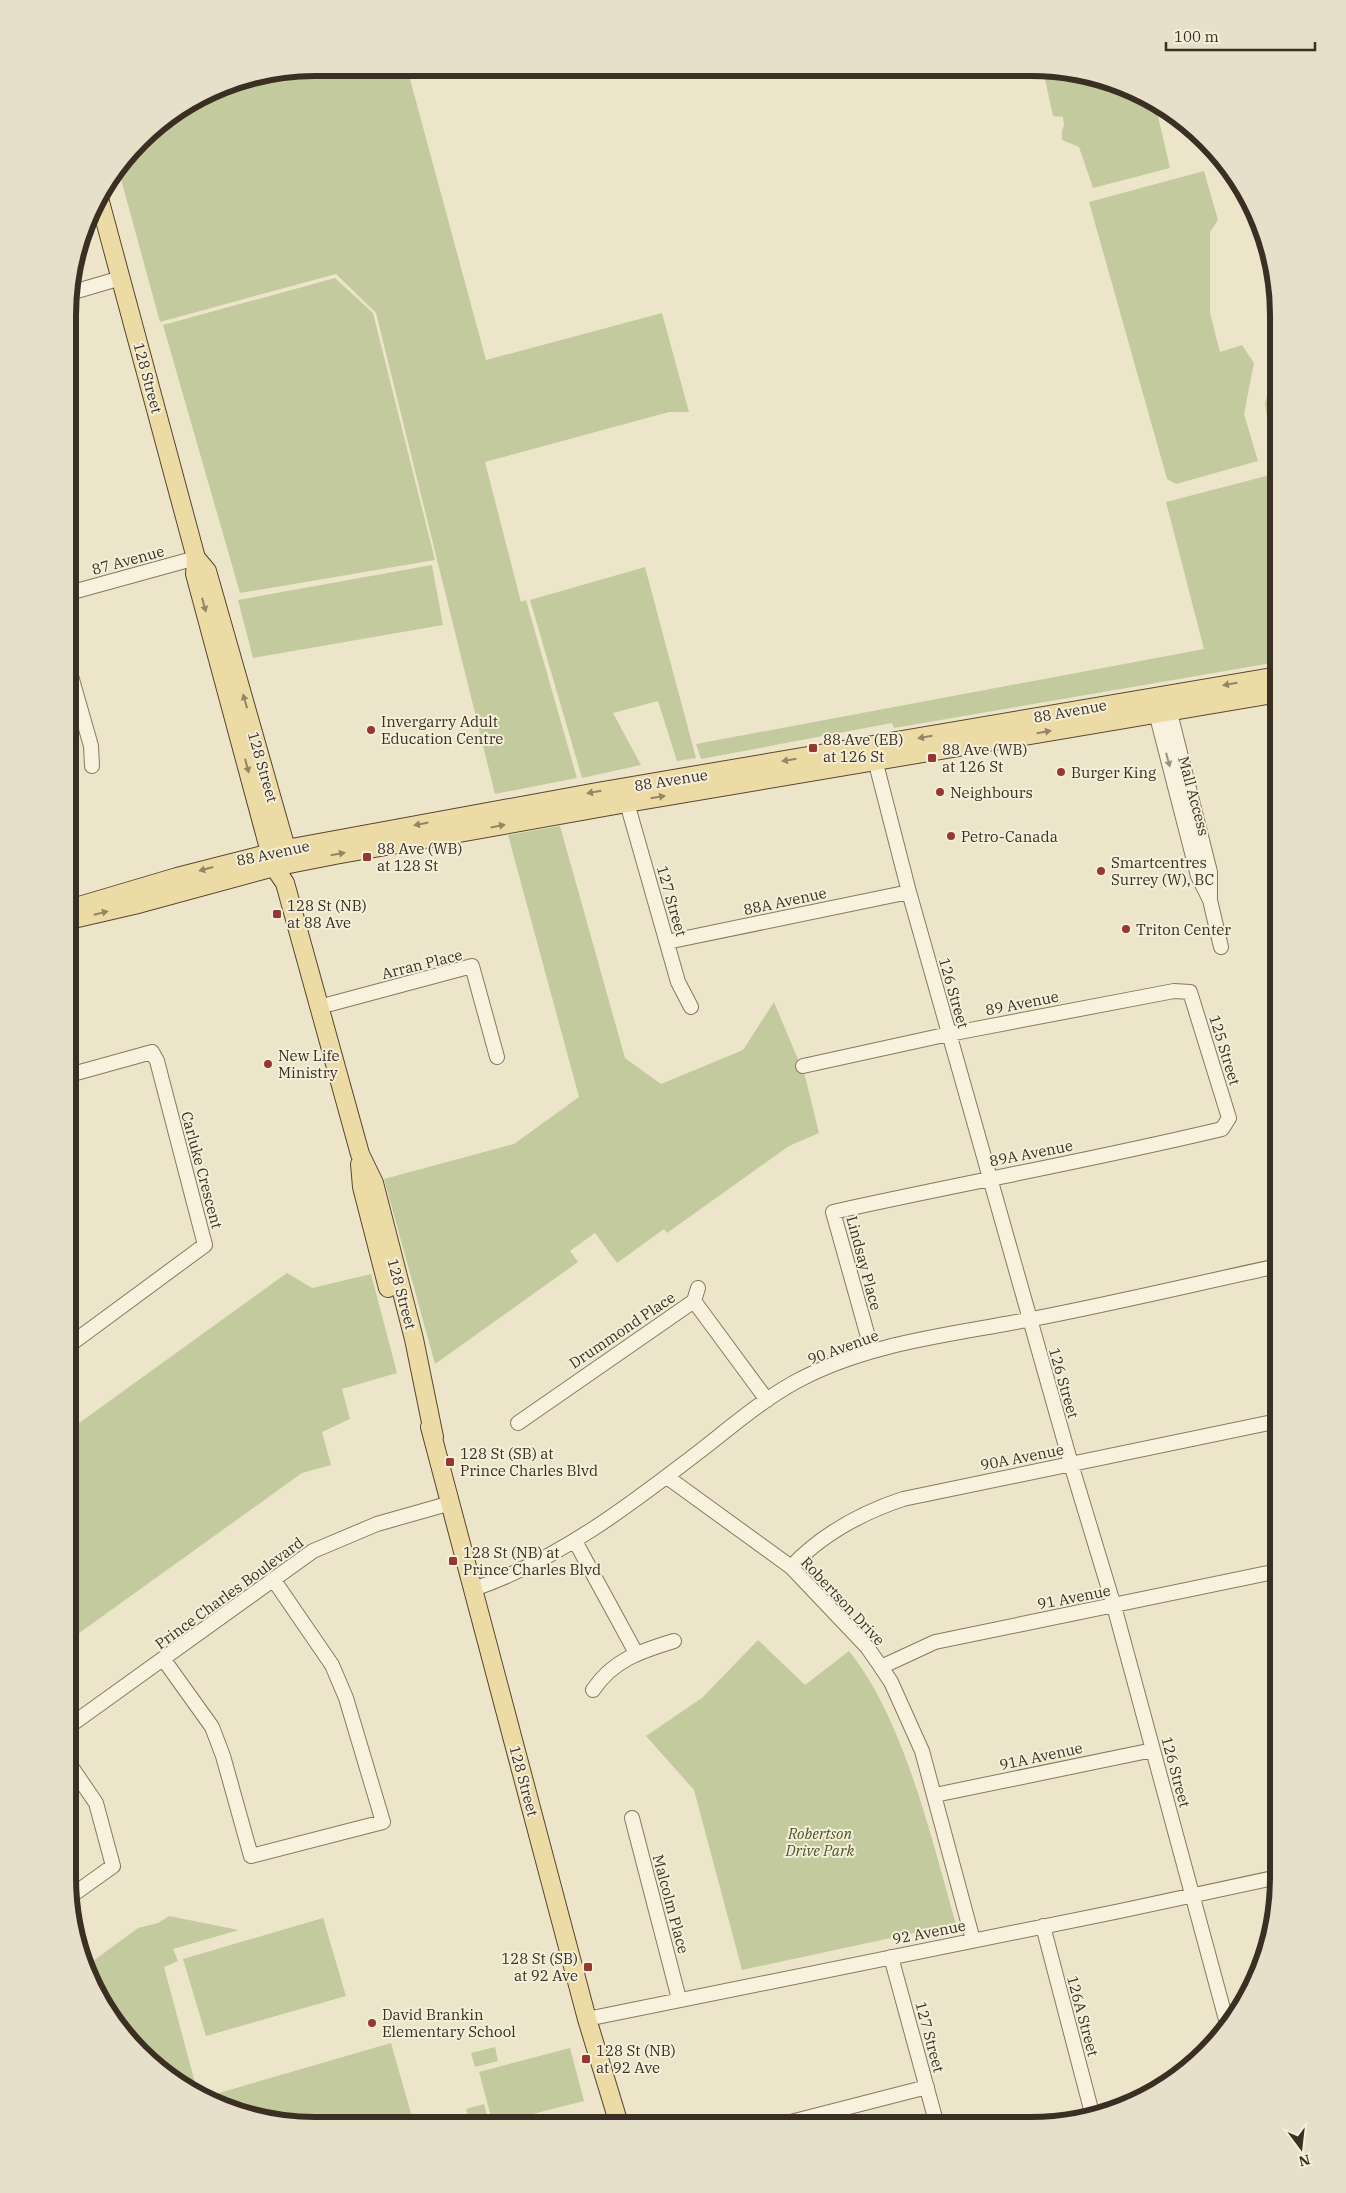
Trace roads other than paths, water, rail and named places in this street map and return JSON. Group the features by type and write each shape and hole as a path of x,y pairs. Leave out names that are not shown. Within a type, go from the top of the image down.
{"main road":[{"name":"128 Street","path":"102,208 196,558 208,571 285,883 360,1154 362,1187 381,1261 401,1333 434,1437 587,2019 617,2117"},
{"name":"88 Avenue","path":"76,907 177,876 627,803 874,754 1161,704 1270,678"},
{"name":"88 Avenue","path":"1161,704 1270,694"},
{"name":"88 Avenue","path":"76,918 134,905 280,858 597,792 874,754"}],"street":[{"path":"78,291 121,278"},
{"name":"87 Avenue","path":"76,591 196,558"},
{"path":"76,694 91,746 92,766"},
{"name":"Mall Access","path":"1161,704 1210,872 1210,900 1221,947"},
{"name":"126 Street","path":"874,754 909,892 1070,1464 1114,1606 1225,2017"},
{"name":"127 Street","path":"627,803 678,982 692,1007"},
{"name":"88A Avenue","path":"667,942 909,892"},
{"name":"Arran Place","path":"319,1007 472,966 497,1056"},
{"name":"89 Avenue","path":"803,1066 949,1034 1174,991 1190,992"},
{"name":"125 Street","path":"1190,992 1228,1118"},
{"name":"Carluke Crescent","path":"76,1073 152,1052 157,1060 205,1245 76,1340"},
{"name":"89A Avenue","path":"833,1212 990,1178 1134,1150 1222,1128 1228,1118"},
{"name":"Lindsay Place","path":"833,1212 872,1351"},
{"name":"90 Avenue","path":"474,1589 513,1574 575,1541 667,1477 766,1400 797,1381 872,1351 1270,1268"},
{"name":"Drummond Place","path":"518,1423 696,1295 766,1400"},
{"name":"90A Avenue","path":"791,1567 828,1535 847,1523 880,1506 903,1498 1270,1423"},
{"name":"Robertson Drive","path":"667,1477 791,1567 867,1647 891,1682 913,1728 935,1795 973,1940"},
{"name":"Prince Charles Boulevard","path":"76,1721 164,1660 313,1551 360,1530 451,1503"},
{"path":"575,1541 636,1653"},
{"name":"91 Avenue","path":"881,1667 935,1642 1270,1573"},
{"path":"164,1660 212,1728 223,1756 251,1856 383,1822 356,1724 332,1665 274,1580"},
{"path":"593,1690 603,1674 636,1653 674,1641"},
{"name":"91A Avenue","path":"935,1795 1153,1750"},
{"path":"76,1774 96,1803 113,1866 77,1892"},
{"name":"Malcolm Place","path":"632,1818 679,1998"},
{"name":"92 Avenue","path":"587,2019 679,1998 1270,1879"},
{"name":"126A Street","path":"1043,1926 1091,2109"},
{"name":"127 Street","path":"891,1956 934,2117"},
{"path":"810,2117 926,2087"}],"place":[{"name":"Invergarry Adult Education Centre","path":"371,730"},
{"name":"88 Ave (EB) at 126 St","path":"813,748"},
{"name":"88 Ave (WB) at 126 St","path":"932,758"},
{"name":"Burger King","path":"1061,772"},
{"name":"Neighbours","path":"940,792"},
{"name":"Petro-Canada","path":"951,836"},
{"name":"88 Ave (WB) at 128 St","path":"367,857"},
{"name":"Smartcentres Surrey (W), BC","path":"1101,871"},
{"name":"128 St (NB) at 88 Ave","path":"277,914"},
{"name":"Triton Center","path":"1126,929"},
{"name":"New Life Ministry","path":"268,1064"},
{"name":"128 St (SB) at Prince Charles Blvd","path":"450,1462"},
{"name":"128 St (NB) at Prince Charles Blvd","path":"453,1561"},
{"name":"128 St (SB) at 92 Ave","path":"588,1967"},
{"name":"David Brankin Elementary School","path":"372,2023"},
{"name":"128 St (NB) at 92 Ave","path":"586,2059"}],"park label":[{"name":"Robertson Drive Park","path":"820,1842"}]}
